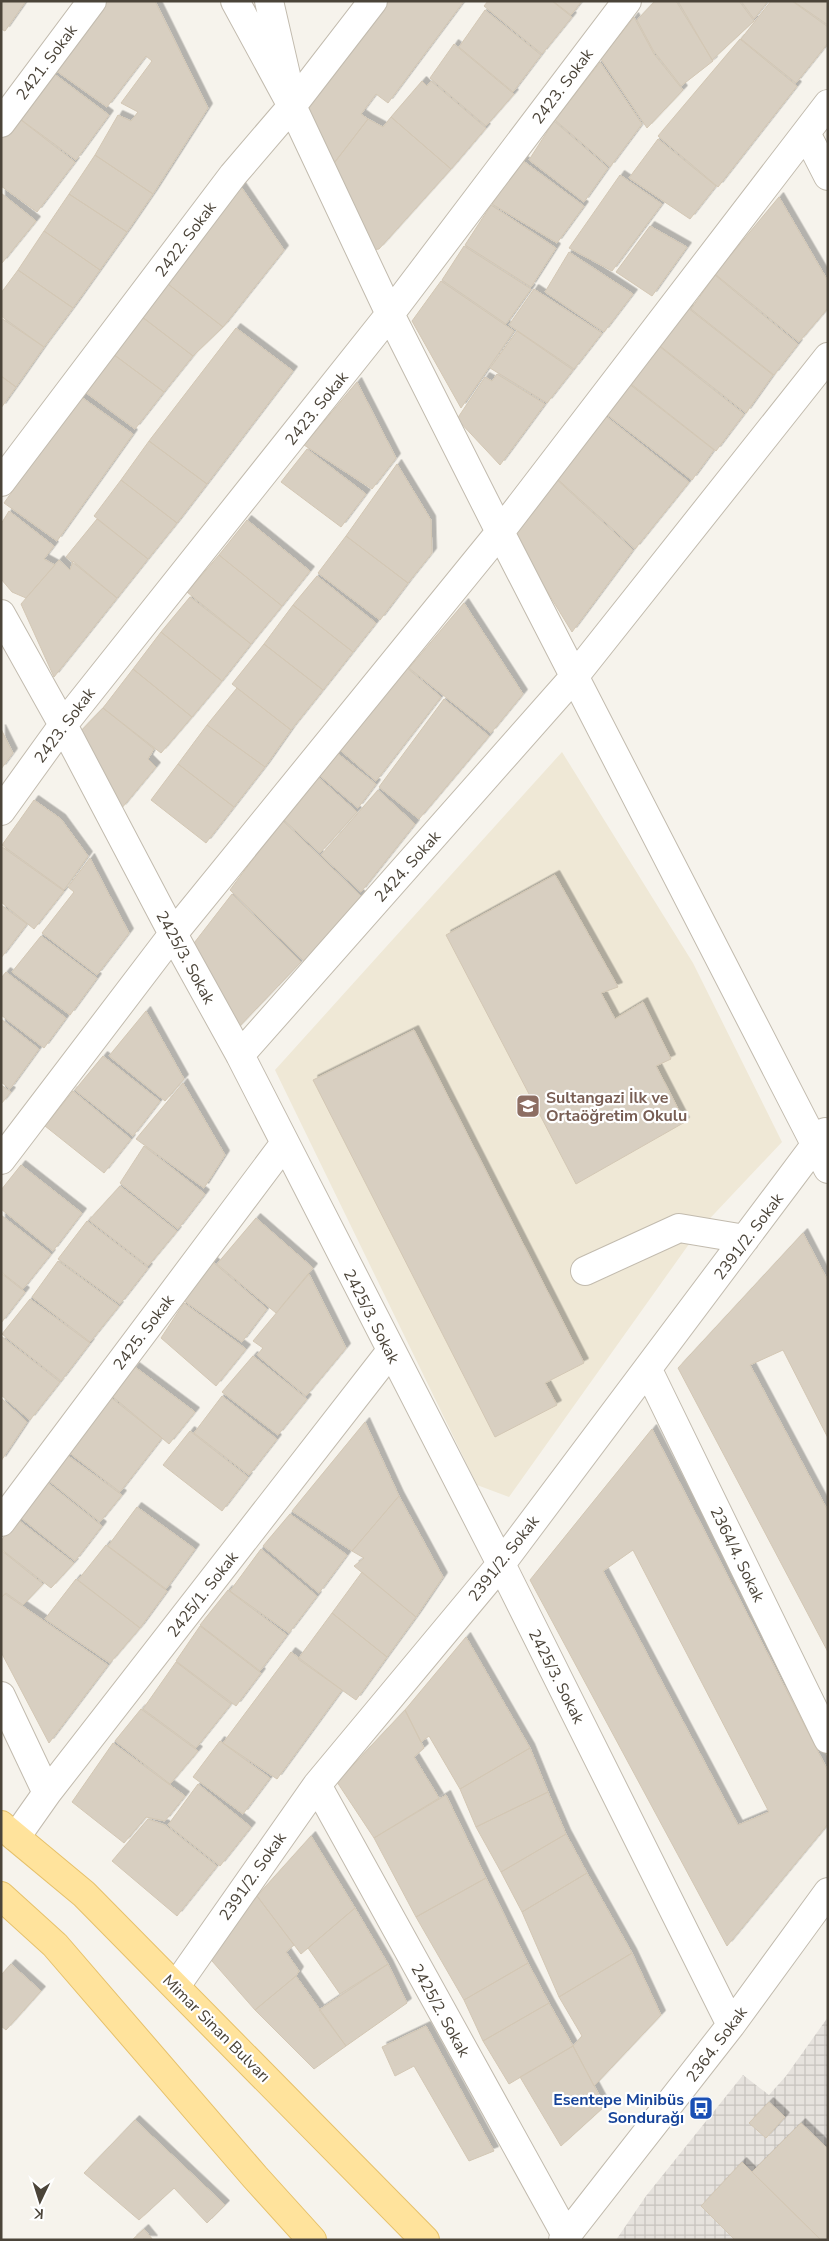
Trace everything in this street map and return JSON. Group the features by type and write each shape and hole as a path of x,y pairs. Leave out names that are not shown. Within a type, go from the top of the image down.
{"main road":[{"name":"Mimar Sinan Bulvarı","path":"9,1831 84,1894 424,2240"},
{"path":"1,1896 55,1944 255,2177 312,2240"}],"street":[{"name":"2421. Sokak","path":"1,123 92,1"},
{"path":"235,1 292,106 390,314 574,677 822,1137 828,1169"},
{"path":"269,1 292,106"},
{"name":"2422. Sokak","path":"1,482 233,175 292,106 373,1"},
{"name":"2423. Sokak","path":"1,811 63,725 390,314 627,1"},
{"path":"1,1160 173,934 500,532 828,104"},
{"path":"806,132 828,176"},
{"name":"2424. Sokak","path":"240,1055 574,677 828,357"},
{"name":"2425/3. Sokak","path":"1,614 63,725 173,934 240,1055 390,1352 500,1564 731,2025"},
{"name":"2391/2. Sokak","path":"176,1986 317,1785 500,1564 822,1137"},
{"name":"2425. Sokak","path":"1,1522 285,1143"},
{"path":"585,1272 679,1228 745,1239"},
{"name":"2425/1. Sokak","path":"9,1831 47,1793 390,1352"},
{"name":"2364/4. Sokak","path":"648,1370 828,1739"},
{"path":"1,1696 47,1793"},
{"name":"2425/2. Sokak","path":"317,1785 564,2237"},
{"name":"2364. Sokak","path":"564,2237 613,2178 731,2025 828,1892"}],"shaded area":[{"name":"Sultangazi İlk ve Ortaöğretim Okulu","path":"562,752 693,963 782,1142 699,1230 509,1497 477,1485 275,1070"},
{"path":"828,2017 828,2240 616,2240 646,2196 743,2075 769,2095 786,2076"}],"building":[{"path":"1,1 26,1 5,31 1,29"},
{"path":"96,1 155,1 208,108 153,194 95,155 118,115 131,121 138,112 121,103 152,61 146,56 107,107 48,65"},
{"path":"375,1 464,1 388,103 376,94 361,114 368,119 328,171 296,105"},
{"path":"488,1 552,1 572,17 542,54 484,6"},
{"path":"553,1 582,1 571,15"},
{"path":"655,1 676,1 713,61 681,86 653,50 637,20"},
{"path":"678,1 739,1 754,21 712,60"},
{"path":"741,1 768,1 754,19"},
{"path":"771,1 792,1 828,27 828,43 796,83 741,39"},
{"path":"793,1 828,1 828,25"},
{"path":"485,10 541,55 513,92 459,47"},
{"path":"634,17 654,54 683,90 647,128 601,59"},
{"path":"740,39 797,86 718,187 658,136"},
{"path":"454,44 514,94 486,126 430,78"},
{"path":"600,62 642,124 610,167 555,120"},
{"path":"45,67 109,115 76,160 12,113"},
{"path":"422,81 427,86 431,81 486,128 451,169 391,117"},
{"path":"12,113 75,162 37,212 1,186 1,126"},
{"path":"391,117 451,169 379,249 365,251 328,171 368,119 383,127"},
{"path":"554,121 608,168 584,202 529,160"},
{"path":"658,139 716,186 690,219 629,178"},
{"path":"95,155 153,194 127,232 69,194"},
{"path":"522,160 584,206 557,243 492,204"},
{"path":"233,175 284,250 223,327 159,277"},
{"path":"620,175 662,204 612,271 569,248"},
{"path":"1,193 36,221 2,263 1,262"},
{"path":"69,194 127,232 100,270 44,231"},
{"path":"779,197 828,281 828,308 799,342 715,274"},
{"path":"491,205 556,248 531,287 465,245"},
{"path":"650,226 687,247 652,296 616,272"},
{"path":"44,231 100,270 73,308 18,270"},
{"path":"464,246 531,289 506,324 442,280"},
{"path":"569,252 633,294 604,332 545,292"},
{"path":"18,270 73,308 44,347 1,316 1,293"},
{"path":"715,275 798,344 774,375 691,309"},
{"path":"159,277 223,327 193,356 137,313"},
{"path":"441,281 514,331 461,408 412,321"},
{"path":"534,289 602,333 574,369 509,325"},
{"path":"688,308 773,375 746,413 660,346"},
{"path":"137,313 193,356 164,392 109,351"},
{"path":"1,318 44,347 16,387 1,376"},
{"path":"236,328 293,371 207,484 149,441"},
{"path":"517,331 573,370 547,403 490,368"},
{"path":"659,346 744,414 716,451 631,384"},
{"path":"109,351 164,392 135,429 81,389"},
{"path":"497,374 545,404 500,465 457,419 485,377 492,381"},
{"path":"1,376 16,387 1,408"},
{"path":"357,382 396,458 372,489 304,445"},
{"path":"628,383 714,450 692,480 605,413"},
{"path":"80,396 133,434 57,541 4,503"},
{"path":"603,414 689,482 635,549 553,475"},
{"path":"149,441 207,484 177,523 121,480"},
{"path":"307,449 366,494 341,527 281,482"},
{"path":"397,464 431,520 432,553 408,583 346,536"},
{"path":"553,476 633,550 572,632 512,534"},
{"path":"121,480 177,523 148,559 94,516"},
{"path":"9,511 54,546 44,559 55,565 26,598 12,592 1,579 1,524"},
{"path":"97,519 148,559 117,598 66,557"},
{"path":"247,520 310,571 282,606 219,555"},
{"path":"346,536 408,583 380,620 318,573"},
{"path":"219,555 282,606 251,644 187,592"},
{"path":"59,560 70,570 73,561 117,598 54,677 21,604"},
{"path":"317,576 376,623 353,652 293,605"},
{"path":"190,597 251,644 222,681 161,632"},
{"path":"464,603 523,694 491,733 409,668"},
{"path":"293,605 353,652 323,690 264,644"},
{"path":"161,632 222,681 192,717 133,669"},
{"path":"264,644 323,690 291,730 232,684"},
{"path":"406,667 441,697 376,781 340,750"},
{"path":"133,669 192,717 161,753 103,708"},
{"path":"237,688 291,730 265,767 207,725"},
{"path":"444,699 489,736 419,819 379,787"},
{"path":"103,708 154,749 148,759 156,767 121,809 75,737"},
{"path":"207,725 265,767 234,807 178,764"},
{"path":"1,729 13,753 1,769"},
{"path":"337,753 376,784 358,808 318,774"},
{"path":"178,764 234,807 206,843 151,800"},
{"path":"318,777 357,812 320,853 283,819"},
{"path":"378,790 415,824 361,892 321,855"},
{"path":"34,800 61,819 88,856 64,890 2,845"},
{"path":"282,820 361,896 305,962 230,890"},
{"path":"1,846 64,891 34,929 1,902"},
{"path":"90,858 129,933 97,975 42,933 74,892 68,887"},
{"path":"555,875 618,987 601,993 615,1019 643,1002 671,1059 656,1066 685,1122 576,1184 446,935"},
{"path":"232,894 301,962 234,1032 191,947"},
{"path":"1,905 27,924 1,958"},
{"path":"41,936 97,978 70,1015 12,972"},
{"path":"6,972 66,1018 44,1048 1,1015 1,978"},
{"path":"146,1011 184,1079 165,1101 109,1056"},
{"path":"1,1019 39,1049 10,1089 1,1082"},
{"path":"414,1030 584,1363 545,1383 557,1405 495,1437 313,1080"},
{"path":"103,1056 160,1101 133,1136 75,1090"},
{"path":"183,1083 225,1155 204,1188 136,1139"},
{"path":"1,1085 11,1092 1,1104"},
{"path":"73,1091 131,1139 104,1173 45,1126"},
{"path":"144,1146 205,1194 178,1229 120,1183"},
{"path":"21,1165 82,1213 53,1251 1,1209 1,1190"},
{"path":"120,1186 177,1231 148,1266 89,1220"},
{"path":"1,1215 51,1254 23,1289 1,1272"},
{"path":"256,1218 313,1268 276,1313 217,1264"},
{"path":"87,1221 148,1268 120,1304 58,1259"},
{"path":"803,1233 828,1281 828,1438 783,1350 750,1365 828,1511 828,1652 678,1368"},
{"path":"58,1261 119,1306 90,1342 32,1297"},
{"path":"213,1262 267,1309 242,1342 183,1300"},
{"path":"1,1273 25,1292 1,1323"},
{"path":"309,1274 346,1348 306,1396 257,1355 263,1348 253,1341"},
{"path":"30,1299 90,1343 61,1381 2,1334"},
{"path":"184,1303 246,1349 216,1386 161,1338"},
{"path":"1,1336 60,1382 30,1420 1,1395"},
{"path":"253,1356 307,1399 278,1435 222,1392"},
{"path":"135,1367 195,1412 169,1444 112,1396"},
{"path":"109,1396 162,1438 120,1492 67,1451"},
{"path":"222,1396 277,1439 249,1475 194,1433"},
{"path":"1,1398 27,1422 1,1461"},
{"path":"365,1422 399,1496 352,1551 292,1511"},
{"path":"652,1429 828,1771 828,1824 727,1946 530,1580","holes":["633,1550 769,1812 738,1825 603,1571"]},
{"path":"190,1431 248,1477 222,1511 163,1465"},
{"path":"67,1455 122,1495 100,1522 48,1480"},
{"path":"48,1483 102,1526 75,1561 21,1518"},
{"path":"399,1496 443,1577 416,1617 354,1566 364,1558 352,1551"},
{"path":"137,1507 195,1549 166,1589 108,1546"},
{"path":"290,1514 347,1555 319,1593 263,1546"},
{"path":"17,1519 74,1563 51,1588 1,1549 1,1541"},
{"path":"106,1545 167,1591 140,1628 78,1580"},
{"path":"261,1549 317,1596 289,1633 230,1591"},
{"path":"1,1550 43,1584 23,1605 6,1593 1,1597"},
{"path":"362,1572 416,1617 387,1657 332,1613"},
{"path":"76,1579 140,1628 110,1663 45,1619"},
{"path":"228,1590 287,1635 260,1671 200,1625"},
{"path":"5,1594 108,1665 49,1743 1,1652 1,1598"},
{"path":"332,1613 387,1657 356,1700 298,1659"},
{"path":"200,1626 261,1673 236,1706 176,1661"},
{"path":"466,1637 530,1748 460,1789 429,1736 421,1742 405,1710"},
{"path":"291,1652 342,1690 277,1779 223,1743"},
{"path":"176,1662 231,1704 196,1748 143,1709"},
{"path":"141,1709 198,1751 170,1784 115,1741"},
{"path":"405,1710 424,1748 414,1757 439,1798 374,1838 337,1782"},
{"path":"220,1741 270,1778 243,1814 193,1777"},
{"path":"113,1743 185,1796 165,1821 146,1817 124,1843 72,1802"},
{"path":"530,1748 548,1792 476,1827 460,1789"},
{"path":"198,1784 251,1827 220,1866 168,1825"},
{"path":"548,1792 566,1834 501,1872 476,1827"},
{"path":"446,1795 486,1878 416,1917 374,1838"},
{"path":"148,1819 165,1825 217,1866 177,1916 112,1861"},
{"path":"566,1834 587,1873 522,1912 501,1872"},
{"path":"311,1836 355,1908 301,1954 257,1896"},
{"path":"587,1873 632,1953 559,1997 522,1912"},
{"path":"486,1878 528,1963 464,2000 416,1917"},
{"path":"257,1896 294,1945 286,1952 299,1971 296,1976 255,2010 205,1953"},
{"path":"355,1908 388,1964 340,1994 308,1948"},
{"path":"632,1953 661,2015 594,2086 573,2046 582,2036 559,1997"},
{"path":"528,1963 549,2003 483,2041 464,2000"},
{"path":"11,1964 41,1991 6,2030 1,2026 1,1975"},
{"path":"388,1964 407,2003 346,2046 319,2010"},
{"path":"296,1976 346,2046 314,2069 255,2010"},
{"path":"549,2003 573,2046 509,2084 483,2041"},
{"path":"426,2026 494,2151 469,2161 414,2066 395,2076 382,2047"},
{"path":"573,2046 605,2106 561,2146 520,2077"},
{"path":"769,2102 785,2117 766,2138 749,2123"},
{"path":"135,2120 225,2205 207,2223 174,2188 139,2220 84,2173"},
{"path":"801,2123 828,2149 828,2240 821,2240 752,2172"},
{"path":"742,2162 821,2240 735,2240 701,2206"},
{"path":"144,2229 153,2240 132,2240"}],"place":[{"name":"Sultangazi İlk ve Ortaöğretim Okulu","path":"528,1106"},
{"name":"Esentepe Minibüs Sondurağı","path":"701,2108"}]}
